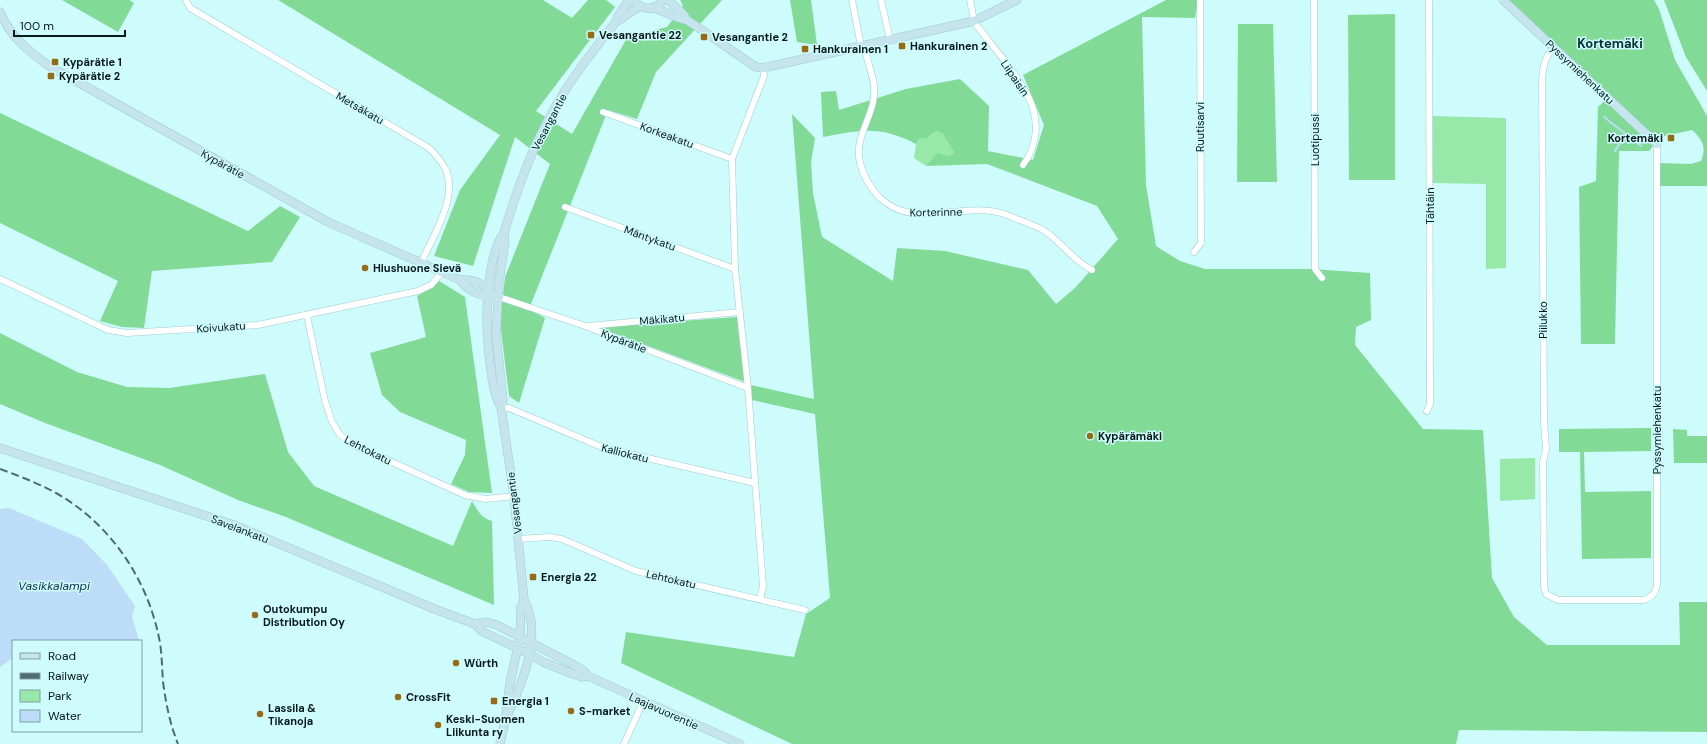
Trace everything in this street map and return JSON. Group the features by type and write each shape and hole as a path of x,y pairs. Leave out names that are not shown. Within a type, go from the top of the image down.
{"main road":[{"name":"Vesangantie","path":"616,22 629,0"},
{"path":"634,0 640,6 660,9 681,19 687,20"},
{"path":"652,8 663,0"},
{"path":"668,0 684,15 687,20 756,67 763,68 974,20 1017,0"},
{"name":"Pyssymiehenkatu","path":"1503,0 1657,144"},
{"name":"Vesangantie","path":"501,407 497,401 490,364 487,336 487,292 499,239 504,233 524,171 539,137 569,83 590,53 616,22 640,6"},
{"name":"Kypärätie","path":"0,12 2,19 17,40 49,66 328,222 460,280 465,287 471,291 487,292 499,297"},
{"name":"Vesangantie","path":"504,233 505,241 496,334 503,400 501,407 514,496 524,600 528,607 532,627 530,654 521,686 505,721"},
{"name":"Savelankatu","path":"0,448 234,525 437,610 476,624 483,632 530,654"},
{"name":"Vesangantie","path":"500,744 505,721 510,683 520,637 521,607 524,600"},
{"name":"Savelankatu","path":"476,624 486,622 497,625 520,637"},
{"name":"Laajavuorentie","path":"520,637 574,664 588,676 643,702 740,744"},
{"name":"Laajavuorentie","path":"530,654 543,662 573,674 582,677 588,676"}],"street":[{"name":"Metsäkatu","path":"186,0 190,8 430,148 440,160 447,172 449,187 448,200 421,263"},
{"name":"Korterinne","path":"852,0 874,96 860,140 860,162 866,180 872,190 885,203 898,211 914,214 982,211 1004,214 1043,231 1068,251 1082,266 1092,270"},
{"path":"881,0 890,40"},
{"path":"970,0 974,20"},
{"name":"Ruutisarvi","path":"1194,252 1201,244 1200,0"},
{"name":"Luotipussi","path":"1314,0 1315,269 1322,278"},
{"name":"Tähtäin","path":"1426,411 1430,404 1429,0"},
{"name":"Liipaisin","path":"974,20 1026,91 1033,108 1036,130 1034,144 1030,156 1023,165"},
{"name":"Piilukko","path":"1546,594 1544,587 1543,462 1546,449 1544,400 1542,81 1544,61 1554,48"},
{"path":"760,599 763,586 748,388 735,269 732,159 764,76 763,68"},
{"name":"Korkeakatu","path":"603,112 732,159"},
{"name":"Pyssymiehenkatu","path":"1546,594 1558,600 1644,600 1651,597 1656,591 1657,460 1659,451 1657,415 1657,144"},
{"name":"Mäntykatu","path":"565,207 735,269"},
{"name":"Koivukatu","path":"0,279 108,330 127,333 258,325 307,316 418,291 431,285 442,272"},
{"name":"Kypärätie","path":"499,297 585,326 748,388"},
{"name":"Mäkikatu","path":"585,326 740,312"},
{"name":"Lehtokatu","path":"307,316 325,401 332,422 340,435 354,445 465,495 485,499 514,496"},
{"name":"Kalliokatu","path":"501,407 509,408 604,448 755,483"},
{"name":"Lehtokatu","path":"518,539 550,537 562,539 636,571 805,610"},
{"path":"624,744 643,702"}],"green space":[{"path":"62,0 129,0 134,3 118,32"},
{"path":"278,0 543,0 572,18 588,0 606,0 615,7 536,111 572,134 627,38 667,27 683,6 680,0 722,0 656,72 637,119 608,110 529,309 545,318 519,403 509,396 500,322 505,277 550,164 515,137 473,266 434,256 460,190 500,135"},
{"path":"790,0 811,0 817,45 797,42"},
{"path":"1166,0 1198,0 1195,18 1142,17 1146,185 1156,246 1180,261 1205,269 1312,269 1370,273 1371,320 1356,327 1355,345 1423,429 1483,430 1492,578 1514,617 1547,645 1680,645 1679,602 1707,602 1707,732 1459,730 1456,744 792,744 621,663 626,632 794,657 806,614 830,598 815,414 752,400 751,385 814,399 792,114 815,138 811,162 813,193 822,237 893,281 897,248 945,251 1028,270 1056,304 1075,288 1118,239 1097,206 987,164 926,166 937,153 950,156 954,152 942,133 936,131 927,138 920,138 916,144 891,134 870,131 849,132 823,137 821,92 836,91 839,110 906,89 960,79 989,106 988,151 1033,160 1044,125 1023,75"},
{"path":"1500,0 1654,0 1659,9 1675,60 1707,116 1707,186 1660,186 1660,163 1691,164 1701,161 1704,152 1701,140 1692,130 1660,137 1649,151 1619,151 1615,344 1581,344 1579,187 1596,181 1598,107 1611,95 1536,27"},
{"path":"1664,0 1707,0 1707,91 1686,57"},
{"path":"1395,14 1395,180 1349,180 1348,15"},
{"path":"1238,24 1273,24 1277,182 1237,182"},
{"path":"0,113 248,231 280,206 300,217 272,262 152,271 144,328 122,327 100,321 118,281 0,223"},
{"path":"1430,116 1506,118 1506,268 1486,269 1486,184 1433,183"},
{"path":"936,131 942,133 954,152 950,156 937,153 926,166 914,158 916,144 920,138 927,138"},
{"path":"439,281 465,297 492,493 469,492 451,484 465,455 466,440 400,412 382,395 370,353 426,337 417,296 432,288"},
{"path":"737,317 745,382 597,327"},
{"path":"0,333 77,372 127,387 169,388 265,374 288,452 314,486 453,546 472,501 482,516 492,521 494,605 286,517 238,500 160,465 45,423 0,404"},
{"path":"1651,428 1651,451 1584,452 1585,492 1651,491 1651,558 1582,559 1580,452 1559,452 1559,429"},
{"path":"1673,429 1687,430 1687,436 1707,436 1707,463 1674,463"},
{"path":"1535,458 1535,499 1500,501 1500,459"}],"water":[{"name":"Vasikkalampi","path":"9,508 82,539 107,565 135,606 132,617 139,640 12,640 12,659 0,667 0,509"}],"waterway":[{"path":"1604,117 1641,146"},
{"path":"1615,151 1625,135"}],"railway":[{"path":"0,469 42,486 76,506 94,521 110,538 137,576 155,620 160,643 163,682 167,706 178,744"}],"place":[{"name":"Vesangantie 22","path":"591,35"},
{"name":"Vesangantie 2","path":"704,37"},
{"name":"Hankurainen 2","path":"902,46"},
{"name":"Hankurainen 1","path":"805,49"},
{"name":"Kypärätie 1","path":"55,62"},
{"name":"Kypärätie 2","path":"51,76"},
{"name":"Kortemäki","path":"1671,138"},
{"name":"Hiushuone Sievä","path":"365,268"},
{"name":"Kypärämäki","path":"1090,436"},
{"name":"Energia 22","path":"533,577"},
{"name":"Outokumpu Distribution Oy","path":"255,615"},
{"name":"Würth","path":"456,663"},
{"name":"CrossFit","path":"398,697"},
{"name":"Energia 1","path":"494,701"},
{"name":"S-market","path":"571,711"},
{"name":"Lassila & Tikanoja","path":"260,714"},
{"name":"Keski-Suomen Liikunta ry","path":"438,725"}],"district":[{"name":"Kortemäki","path":"1610,43"}]}
